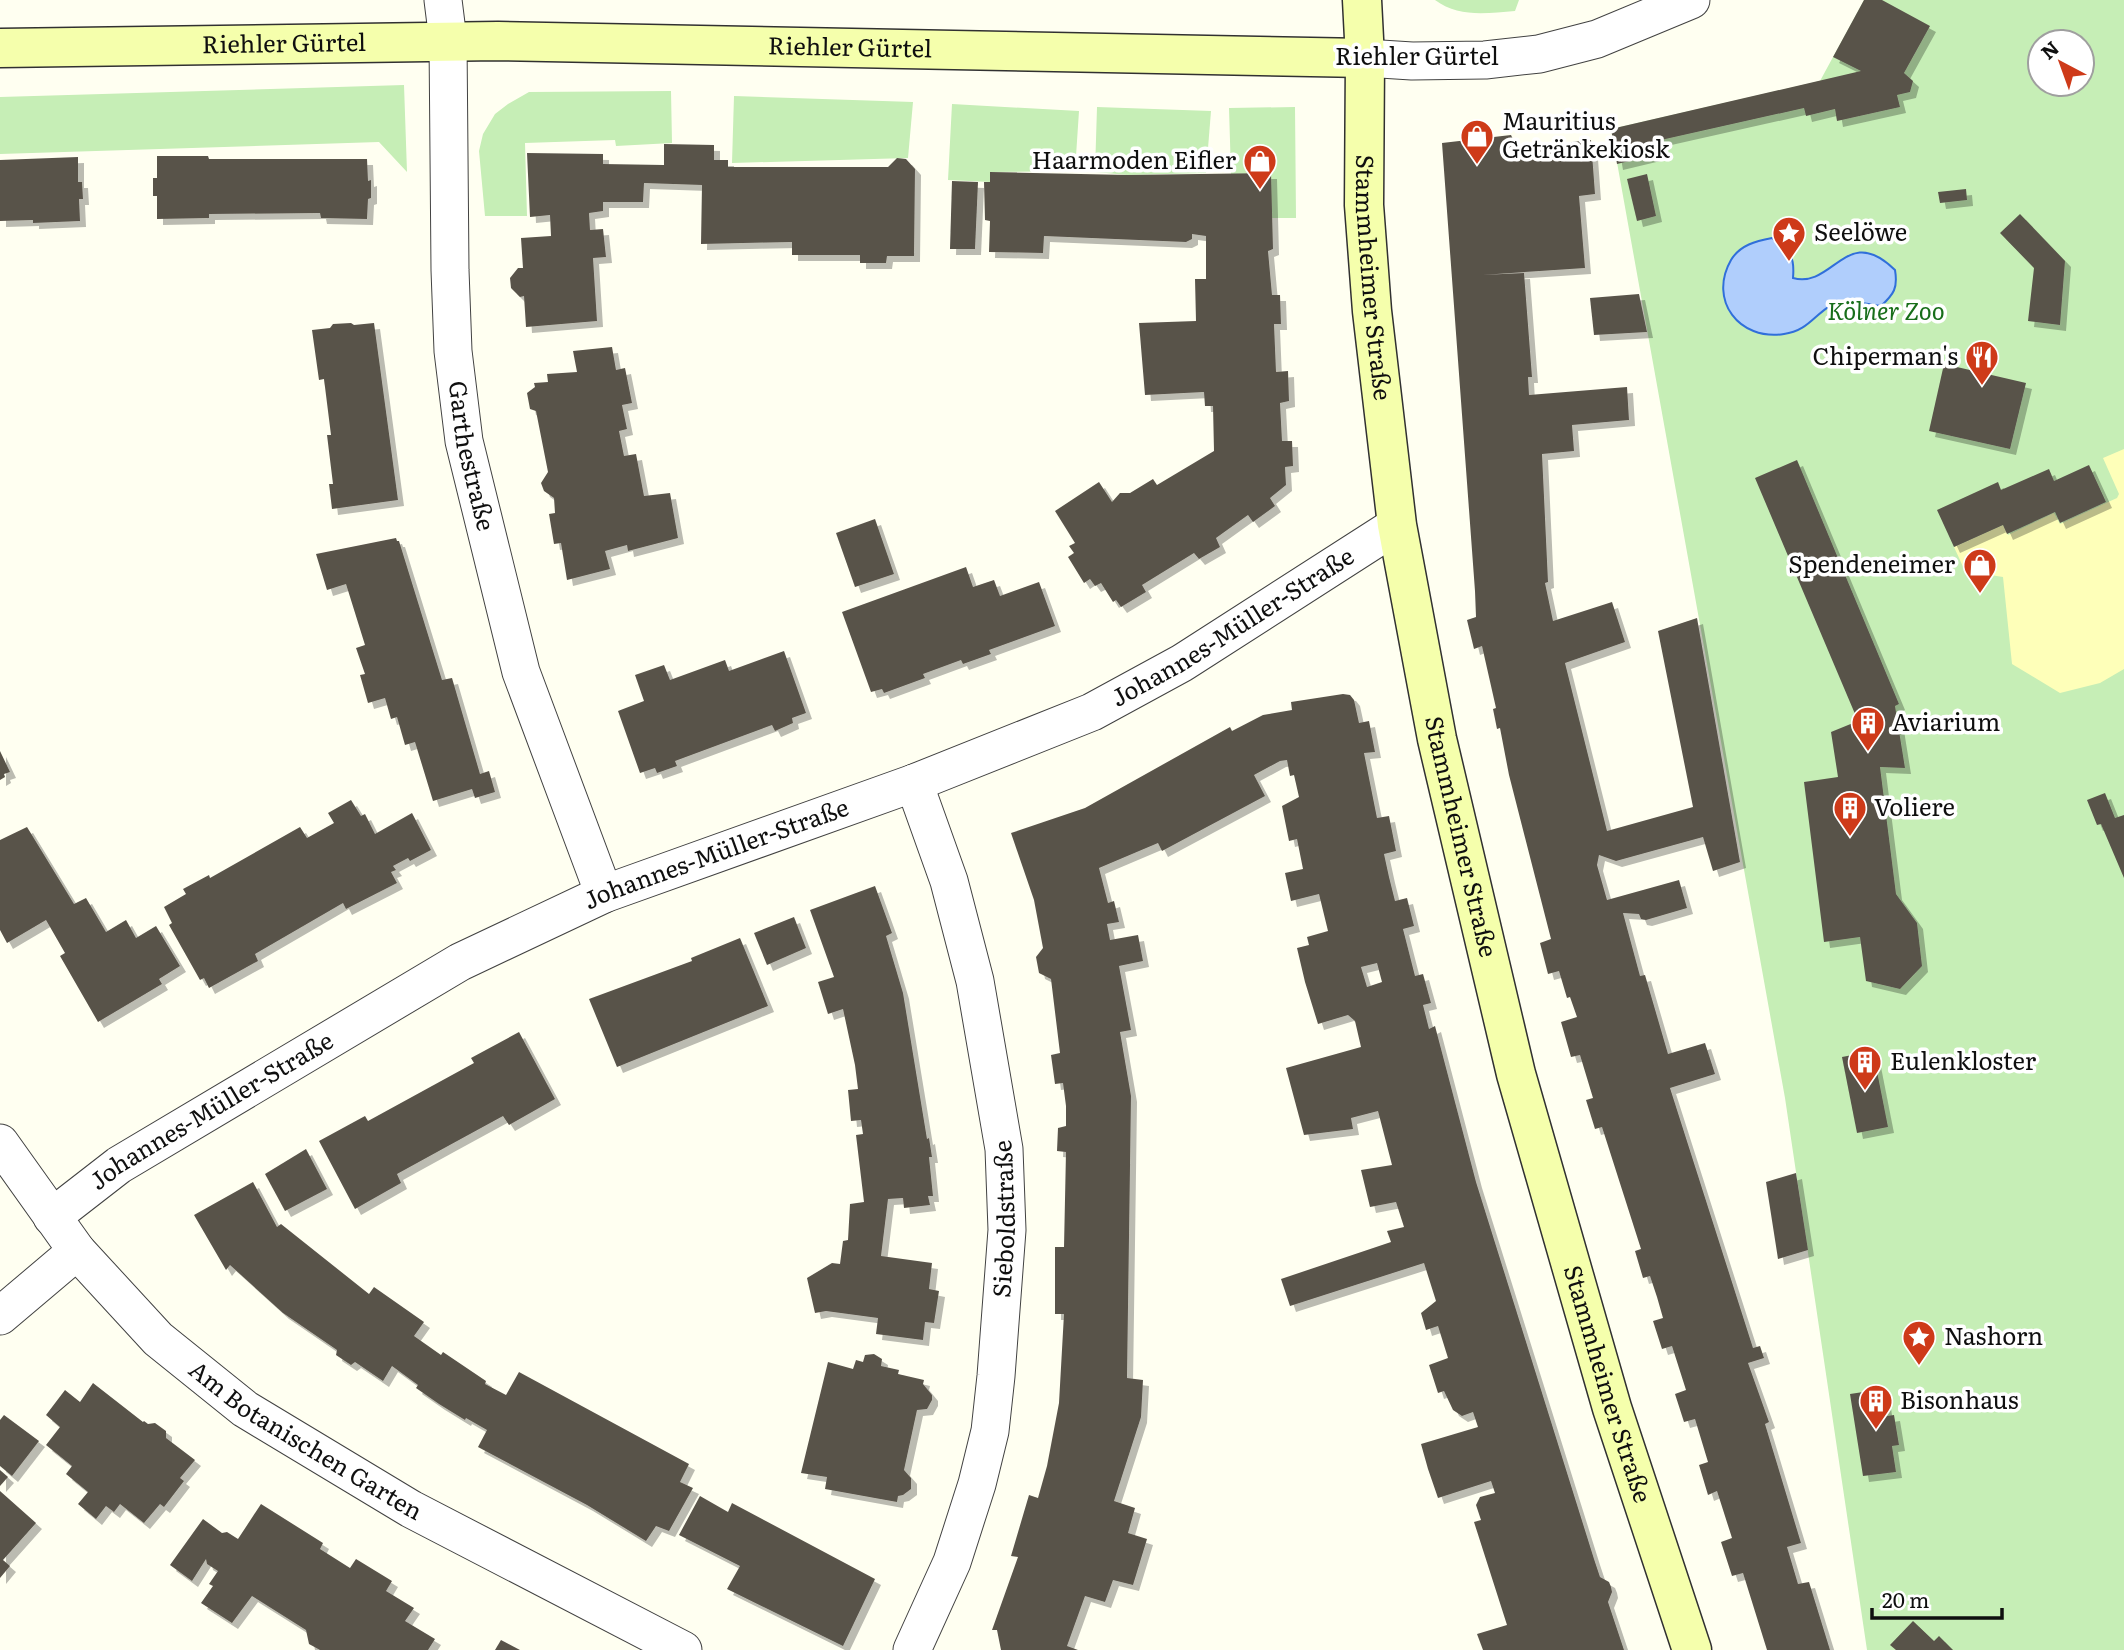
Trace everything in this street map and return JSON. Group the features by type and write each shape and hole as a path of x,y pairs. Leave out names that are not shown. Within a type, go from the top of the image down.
{"street":[{"name":"Garthestraße","path":"443,0 448,40 453,351 464,441 521,672 604,894"},
{"name":"Stammheimer Straße","path":"1362,0 1365,58 1365,233 1376,356 1397,525 1437,739 1516,1074 1612,1408 1692,1650"},
{"name":"Riehler Gürtel","path":"0,48 448,40 1486,61 1539,54 1597,39 1691,0"},
{"name":"Johannes-Müller-Straße","path":"51,1217 119,1165 460,962 604,894 914,783 1092,712 1140,687 1287,597 1397,525"},
{"name":"Sieboldstraße","path":"912,1650 952,1562 977,1484 990,1431 999,1350 1007,1230 1004,1149 975,981 949,881 914,783"},
{"name":"Am Botanischen Garten","path":"0,1143 76,1251 158,1339 245,1409 411,1509 683,1650"},
{"path":"0,1316 76,1251"}],"green space":[{"path":"1435,0 1519,0 1515,11 1484,13 1454,10"},
{"name":"Kölner Zoo","path":"1864,0 2124,0 2124,1650 1867,1650 1785,1098 1611,129 1820,81"},
{"path":"404,85 407,172 379,142 0,154 0,97"},
{"path":"671,91 672,143 616,146 615,140 525,143 527,216 485,216 479,151 483,134 495,114 508,104 529,92"},
{"path":"734,96 913,102 908,158 732,163"},
{"path":"952,104 1079,111 1075,171 991,172 990,182 948,180"},
{"path":"1097,107 1211,111 1206,173 1128,175 1095,172"},
{"path":"1295,107 1296,218 1271,218 1271,173 1231,174 1229,108"}],"sand":[{"path":"2124,449 2124,669 2100,683 2060,693 2012,664 2003,577 1965,571 1954,547 2003,525 2008,535 2054,513 2060,524 2117,498 2119,494 2103,458"}],"water":[{"path":"1772,238 1790,255 1793,278 1807,279 1819,275 1852,254 1864,253 1878,257 1895,270 1894,290 1881,306 1850,302 1832,305 1793,332 1768,334 1754,331 1732,315 1723,289 1725,275 1731,260 1744,247"}],"building":[{"path":"1864,0 1882,0 1930,26 1904,73 1913,81 1910,92 1897,95 1900,107 1837,121 1835,109 1806,116 1804,108 1661,140 1663,153 1617,164 1611,129 1861,71 1833,57"},
{"path":"1511,135 1517,148 1591,140 1595,194 1579,196 1585,268 1482,275 1524,273 1532,377 1528,377 1529,395 1627,387 1629,420 1572,425 1574,451 1542,454 1548,582 1545,583 1553,621 1612,602 1625,642 1565,663 1607,831 1693,807 1658,631 1697,618 1740,862 1713,871 1703,837 1616,861 1599,855 1597,865 1607,900 1679,880 1687,908 1646,920 1641,919 1639,914 1623,913 1640,976 1645,975 1668,1054 1705,1043 1715,1074 1670,1088 1753,1348 1760,1346 1764,1358 1748,1363 1769,1422 1765,1424 1801,1543 1787,1547 1798,1584 1809,1582 1830,1650 1767,1650 1743,1573 1732,1576 1721,1542 1732,1538 1717,1491 1708,1495 1699,1465 1708,1462 1695,1419 1684,1422 1675,1394 1686,1390 1672,1346 1662,1349 1653,1321 1663,1318 1657,1297 1650,1276 1643,1278 1635,1251 1641,1249 1602,1127 1595,1129 1586,1100 1593,1098 1580,1055 1571,1057 1561,1022 1577,1017 1570,997 1567,998 1559,971 1548,974 1540,943 1551,939 1509,775 1500,728 1497,729 1493,709 1496,708 1482,646 1474,649 1467,620 1476,617 1475,591 1442,143"},
{"path":"664,144 714,145 714,160 728,160 728,167 888,167 897,158 906,159 915,169 914,256 887,256 886,263 860,263 860,255 792,255 792,242 701,244 702,185 644,183 643,202 603,202 603,211 589,213 590,230 603,229 606,257 593,258 597,321 526,327 524,296 520,297 511,288 510,278 518,268 523,268 521,238 551,236 550,215 530,217 527,153 603,154 603,164 664,165"},
{"path":"157,156 208,156 209,159 367,159 371,198 368,199 367,219 321,218 320,213 209,214 209,218 157,219 157,196 153,196 153,178 157,178"},
{"path":"78,157 78,182 82,182 83,199 79,199 80,221 0,221 0,160"},
{"path":"990,172 1128,175 1271,173 1273,249 1268,251 1272,295 1280,295 1281,324 1274,324 1276,372 1288,371 1289,401 1280,403 1282,441 1292,441 1293,466 1285,467 1286,485 1270,498 1275,506 1253,522 1248,515 1216,538 1220,547 1199,559 1194,553 1142,585 1146,592 1121,607 1116,600 1113,602 1101,583 1095,586 1090,579 1084,583 1068,557 1074,553 1069,546 1075,543 1055,511 1099,482 1112,502 1120,493 1130,493 1153,479 1157,485 1214,451 1213,406 1205,406 1204,392 1145,395 1139,323 1196,321 1195,279 1206,279 1206,236 1192,234 1192,239 1186,242 1044,236 1043,253 989,252 990,221 985,220 984,182 990,182"},
{"path":"1647,174 1656,216 1637,221 1627,179"},
{"path":"952,181 978,182 975,249 950,249"},
{"path":"1966,189 1967,200 1940,203 1938,192"},
{"path":"2020,214 2065,261 2060,325 2028,321 2034,268 2000,233"},
{"path":"1639,294 1647,332 1594,335 1590,298"},
{"path":"374,323 398,500 332,509 329,484 333,484 327,435 331,435 324,379 319,380 312,330 330,328 333,324"},
{"path":"612,347 616,370 625,368 632,403 622,405 627,429 619,431 624,456 636,454 644,496 670,493 678,538 628,551 627,545 605,551 610,569 567,580 561,543 554,544 549,514 555,513 554,498 544,491 541,483 548,472 536,411 530,409 527,393 535,387 534,383 548,382 547,374 577,372 573,351"},
{"path":"1944,364 2026,383 2010,449 1929,431"},
{"path":"1797,460 1899,704 1895,706 1905,768 1880,767 1896,894 1917,923 1922,966 1900,989 1866,981 1860,937 1824,942 1804,782 1838,777 1831,732 1858,721 1755,478"},
{"path":"2089,465 2106,502 2060,523 2055,512 2007,534 2003,525 1954,547 1937,510 1998,482 2001,490 2049,469 2054,481"},
{"path":"875,519 894,574 855,587 836,533"},
{"path":"396,538 442,680 452,678 480,774 489,771 495,792 475,798 472,789 433,801 415,742 405,745 397,717 391,719 385,698 368,703 360,675 365,674 356,648 365,645 346,584 327,590 316,554"},
{"path":"966,567 973,587 994,580 1000,596 1039,582 1055,626 989,650 991,654 963,664 961,660 923,674 925,678 884,693 882,689 871,692 842,612"},
{"path":"784,651 806,713 792,718 793,723 775,731 772,725 675,761 677,766 657,773 655,768 640,773 618,711 644,701 635,675 664,665 670,680 725,660 729,671"},
{"path":"1350,695 1354,700 1359,723 1369,721 1375,752 1364,753 1377,818 1389,816 1396,851 1384,854 1395,901 1407,898 1414,926 1403,929 1415,976 1423,974 1431,1003 1423,1005 1429,1029 1435,1026 1476,1182 1600,1577 1609,1582 1611,1587 1608,1602 1624,1650 1483,1650 1477,1634 1507,1625 1474,1522 1481,1520 1476,1505 1480,1497 1495,1493 1491,1481 1438,1498 1428,1469 1421,1444 1478,1427 1473,1412 1462,1416 1453,1410 1444,1391 1438,1393 1429,1365 1448,1358 1438,1326 1426,1330 1421,1313 1436,1301 1424,1263 1290,1306 1281,1279 1391,1242 1387,1231 1404,1227 1396,1202 1370,1207 1361,1170 1392,1165 1378,1111 1351,1118 1353,1129 1304,1135 1286,1068 1361,1047 1355,1021 1348,1015 1318,1024 1305,982 1297,948 1309,945 1307,937 1328,931 1319,894 1291,901 1285,873 1303,869 1297,839 1289,841 1282,806 1299,797 1287,760 1254,775 1265,796 1162,851 1158,843 1099,868 1108,903 1114,901 1119,922 1107,924 1110,940 1138,935 1143,961 1119,966 1131,1030 1120,1032 1131,1096 1127,1378 1143,1380 1141,1417 1114,1501 1135,1508 1128,1533 1147,1539 1133,1585 1113,1580 1105,1602 1085,1596 1067,1646 1078,1650 1001,1650 997,1630 992,1630 1018,1557 1011,1556 1029,1495 1038,1498 1047,1466 1059,1403 1064,1314 1055,1314 1055,1247 1064,1247 1066,1152 1057,1151 1058,1128 1066,1126 1066,1106 1063,1083 1055,1084 1051,1055 1060,1053 1051,979 1039,973 1036,957 1043,948 1034,900 1011,833 1085,808 1230,727 1232,731 1263,715 1292,710 1291,702","holes":["1377,963 1382,982 1367,987 1361,967"]},
{"path":"0,751 10,772 4,774 5,777 0,780"},
{"path":"2105,793 2115,818 2124,815 2124,878 2101,824 2097,825 2087,800"},
{"path":"351,800 361,816 365,814 375,834 412,813 431,850 393,866 396,870 391,872 397,883 346,909 343,903 255,954 258,961 209,988 204,978 200,980 169,925 172,923 164,907 186,894 183,889 209,875 210,878 300,827 307,838 334,823 328,813"},
{"path":"27,827 74,904 86,898 106,932 126,920 136,938 156,926 180,966 159,979 162,984 98,1022 60,956 65,953 46,920 7,943 0,930 0,840"},
{"path":"875,886 892,933 886,936 903,993 932,1157 929,1157 933,1196 928,1196 930,1205 904,1208 903,1198 888,1199 881,1256 932,1263 929,1289 939,1291 934,1323 925,1322 923,1340 876,1334 878,1318 826,1311 815,1313 807,1278 832,1263 840,1264 843,1241 848,1240 850,1204 864,1202 856,1135 863,1134 861,1120 851,1121 848,1090 858,1089 855,1065 843,1009 828,1014 818,982 834,977 810,910"},
{"path":"794,917 806,948 767,965 754,933"},
{"path":"740,938 768,1006 617,1067 589,999 692,961 691,958"},
{"path":"519,1032 555,1099 509,1125 503,1116 397,1174 401,1183 355,1209 319,1141 365,1116 368,1121 474,1063 471,1058"},
{"name":"Eulenkloster","path":"1873,1051 1888,1127 1857,1133 1842,1057"},
{"path":"306,1149 327,1189 285,1211 265,1174"},
{"path":"1796,1173 1808,1250 1778,1259 1766,1182"},
{"path":"253,1182 277,1227 281,1224 369,1294 374,1287 424,1322 414,1336 486,1381 485,1384 506,1395 519,1372 689,1464 680,1482 693,1488 669,1531 656,1526 646,1541 587,1505 478,1447 487,1430 439,1404 392,1366 383,1381 355,1362 351,1365 336,1355 337,1350 283,1313 230,1265 226,1270 194,1215"},
{"path":"874,1354 882,1359 881,1366 899,1370 898,1374 924,1380 923,1384 932,1395 927,1409 917,1410 904,1470 911,1478 911,1489 898,1496 897,1502 825,1489 827,1477 801,1473 828,1362 853,1369 856,1360 863,1362 865,1355"},
{"path":"93,1383 143,1422 155,1423 166,1431 166,1438 195,1460 180,1478 184,1481 164,1507 160,1504 144,1523 120,1504 114,1512 106,1506 96,1519 78,1504 88,1492 66,1474 72,1466 46,1445 60,1427 46,1415 65,1390 80,1402"},
{"name":"Bisonhaus","path":"1883,1389 1887,1416 1894,1415 1899,1445 1892,1446 1896,1472 1863,1476 1850,1394"},
{"path":"4,1415 39,1441 12,1476 0,1466 0,1420"},
{"path":"0,1470 8,1477 0,1486"},
{"path":"0,1491 36,1523 3,1560 10,1566 0,1578"},
{"path":"700,1496 728,1512 732,1503 875,1579 843,1646 727,1589 740,1566 679,1535"},
{"path":"261,1504 323,1543 320,1549 350,1568 356,1559 392,1581 386,1591 414,1608 405,1621 435,1639 428,1650 320,1650 309,1644 306,1630 252,1596 232,1623 201,1603 213,1586 209,1584 218,1571 207,1564 206,1559 192,1581 170,1565 203,1519 222,1533 227,1532 238,1539"},
{"path":"1913,1621 1934,1641 1939,1636 1953,1650 1896,1650 1890,1645"},
{"path":"501,1640 520,1650 495,1650"}],"place":[{"name":"Mauritius Getränkekiosk","path":"1477,166"},
{"name":"Haarmoden Eifler","path":"1260,191"},
{"name":"Seelöwe","path":"1789,263"},
{"name":"Chiperman's","path":"1982,387"},
{"name":"Spendeneimer","path":"1980,595"},
{"name":"Aviarium","path":"1868,753"},
{"name":"Voliere","path":"1850,838"},
{"name":"Eulenkloster","path":"1865,1092"},
{"name":"Nashorn","path":"1919,1367"},
{"name":"Bisonhaus","path":"1876,1431"}]}
